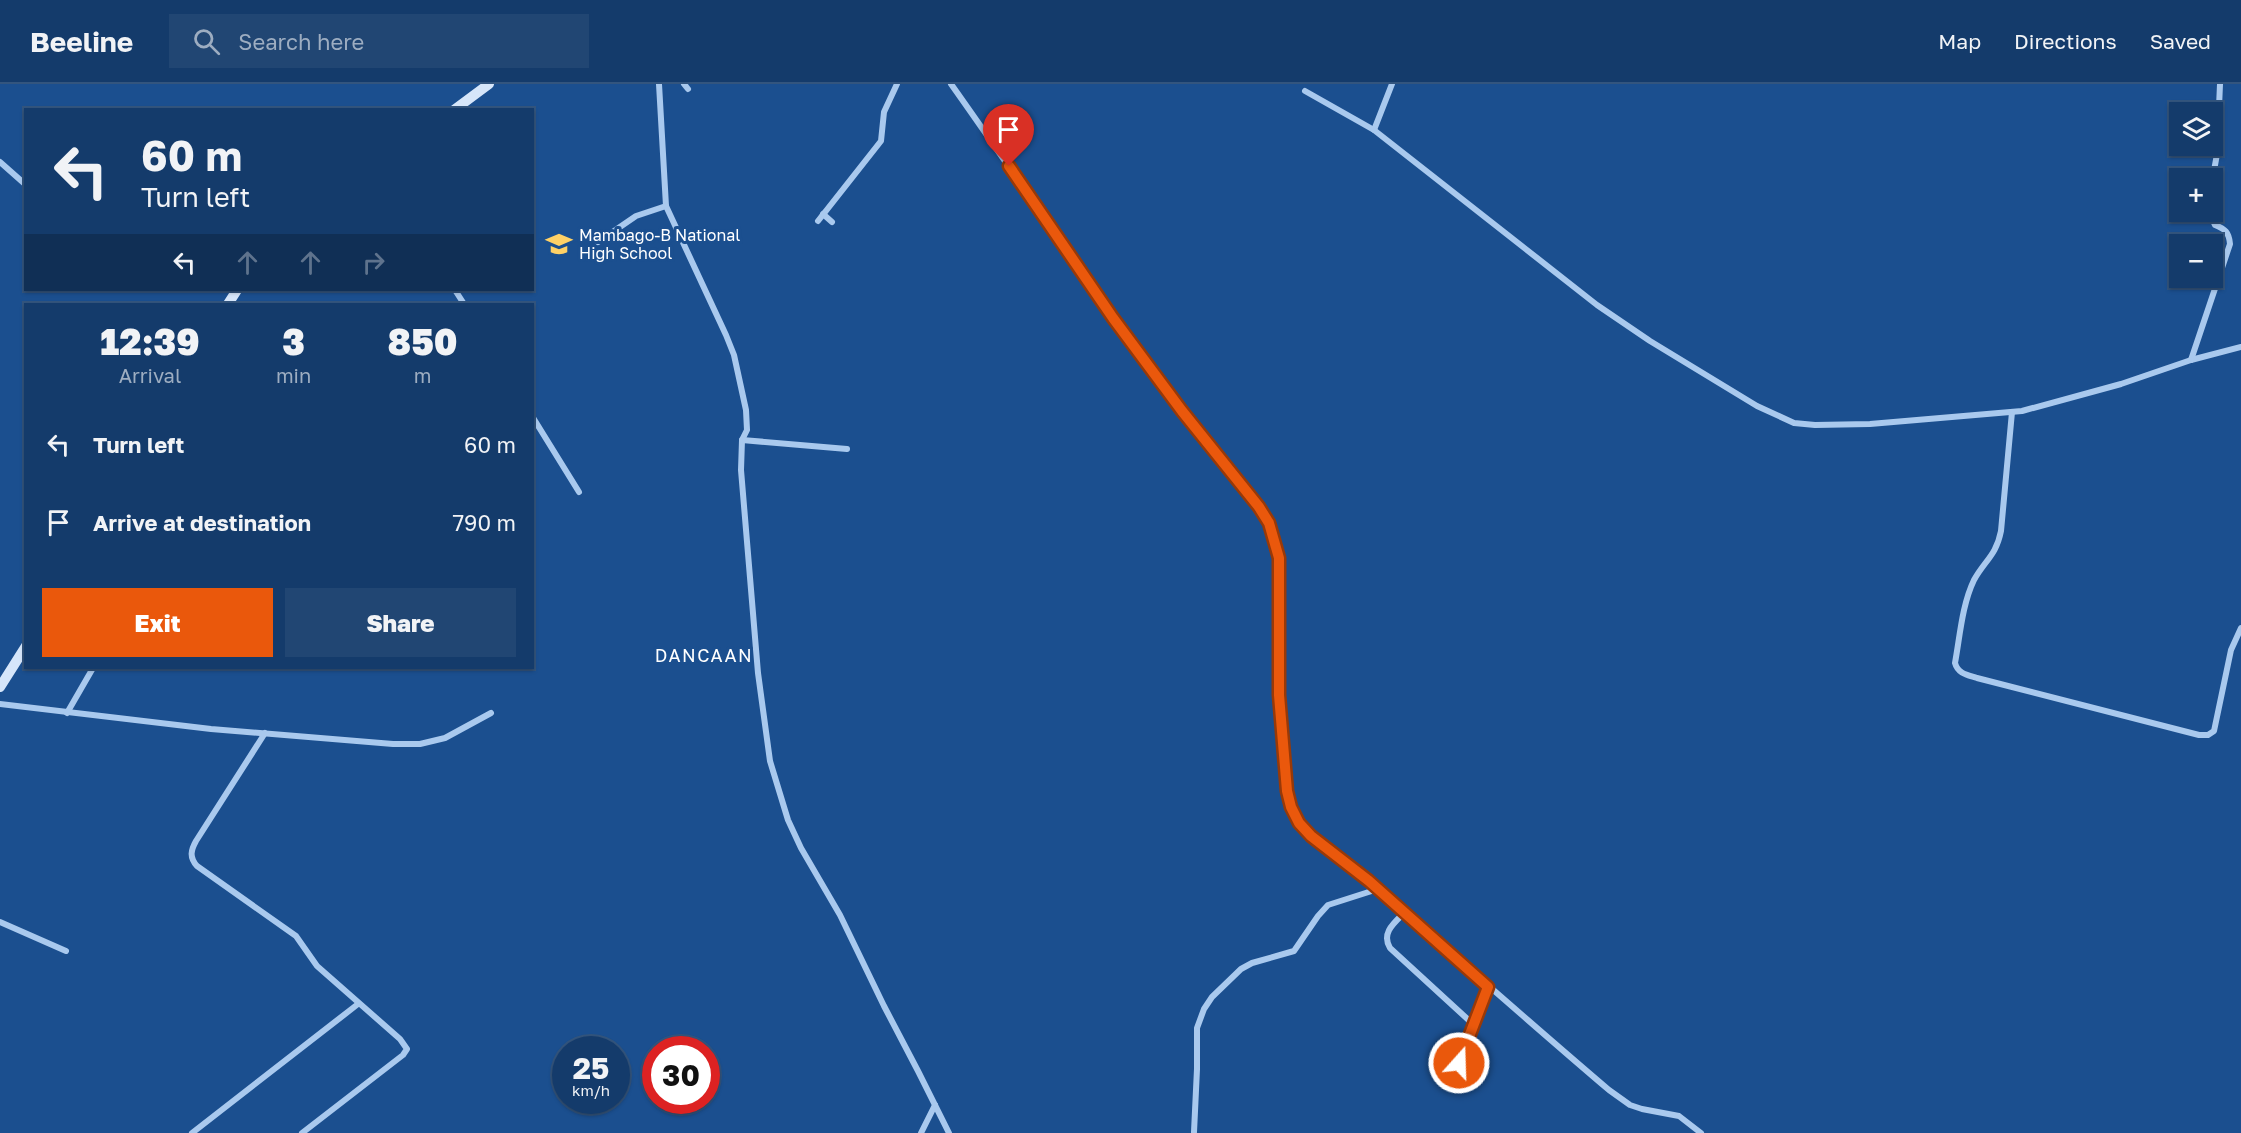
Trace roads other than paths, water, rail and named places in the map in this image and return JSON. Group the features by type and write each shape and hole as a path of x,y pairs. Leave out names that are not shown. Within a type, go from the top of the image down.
{"street":[{"path":"457,108 489,84"},
{"path":"659,84 666,206 735,355 746,410 747,430 742,440 741,470 744,514 758,674 770,761 780,797 801,848 840,915 949,1133"},
{"path":"818,221 880,141 884,112 897,84"},
{"path":"951,84 1113,318 1269,523 1279,558 1279,695 1287,791 1291,807 1299,823 1311,836 1378,889 1609,1090 1630,1105 1679,1116 1701,1133"},
{"path":"1374,130 1392,84"},
{"path":"2214,168 2220,84"},
{"path":"1305,91 1374,130 1598,305 1650,341 1779,418 1794,423 1850,425 2012,412 2121,384 2191,360 2241,347"},
{"path":"0,162 24,183"},
{"path":"598,242 636,216 666,206"},
{"path":"823,214 832,222"},
{"path":"2191,360 2230,244 2228,232 2214,222"},
{"path":"2012,412 1998,546 1974,581 1970,592 1955,663 1957,669 1977,678 2072,704 2199,735 2208,735 2214,731 2231,650 2241,628"},
{"path":"534,419 579,492"},
{"path":"742,440 847,449"},
{"path":"0,687 24,649"},
{"path":"67,713 92,669"},
{"path":"0,704 266,734 420,744 445,738 491,713"},
{"path":"266,734 196,841 191,850 191,858 197,866 296,936 317,966 406,1045 406,1052 302,1133"},
{"path":"1194,1132 1197,1028 1204,1009 1212,997 1240,969 1252,963 1294,951 1328,905 1378,889"},
{"path":"1404,913 1386,936 1390,948 1474,1025"},
{"path":"0,922 66,951"},
{"path":"1459,1063 1488,987"},
{"path":"192,1133 358,1004"},
{"path":"921,1133 935,1106"}],"place":[{"name":"Mambago-B National High School","path":"559,244"}],"district":[{"name":"DANCAAN","path":"704,656"}]}
